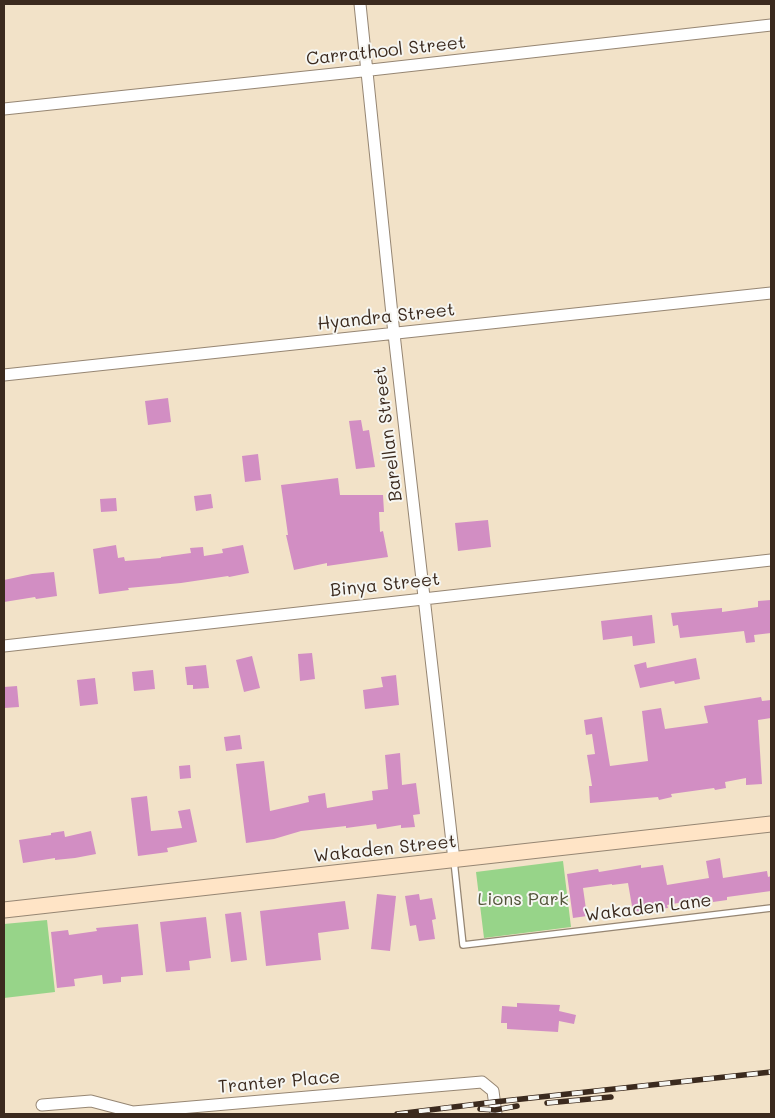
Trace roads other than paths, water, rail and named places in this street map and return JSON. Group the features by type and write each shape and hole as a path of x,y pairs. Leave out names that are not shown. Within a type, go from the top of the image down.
{"street":[{"name":"Barellan Street","path":"360,4 394,334 454,860"},
{"name":"Carrathool Street","path":"4,109 367,71 771,25"},
{"name":"Hyandra Street","path":"4,375 771,293"},
{"name":"Binya Street","path":"4,646 771,560"},
{"name":"Wakaden Street","path":"4,910 771,824"},
{"name":"Tranter Place","path":"42,1105 91,1102 133,1112 482,1082 493,1090 496,1114"}],"lane":[{"name":"Wakaden Lane","path":"454,860 464,945 771,908"}],"railway":[{"path":"397,1114 771,1072"},
{"path":"547,1103 611,1097"},
{"path":"480,1109 495,1110 517,1106"}],"park label":[{"name":"Lions Park","path":"523,899"}]}
